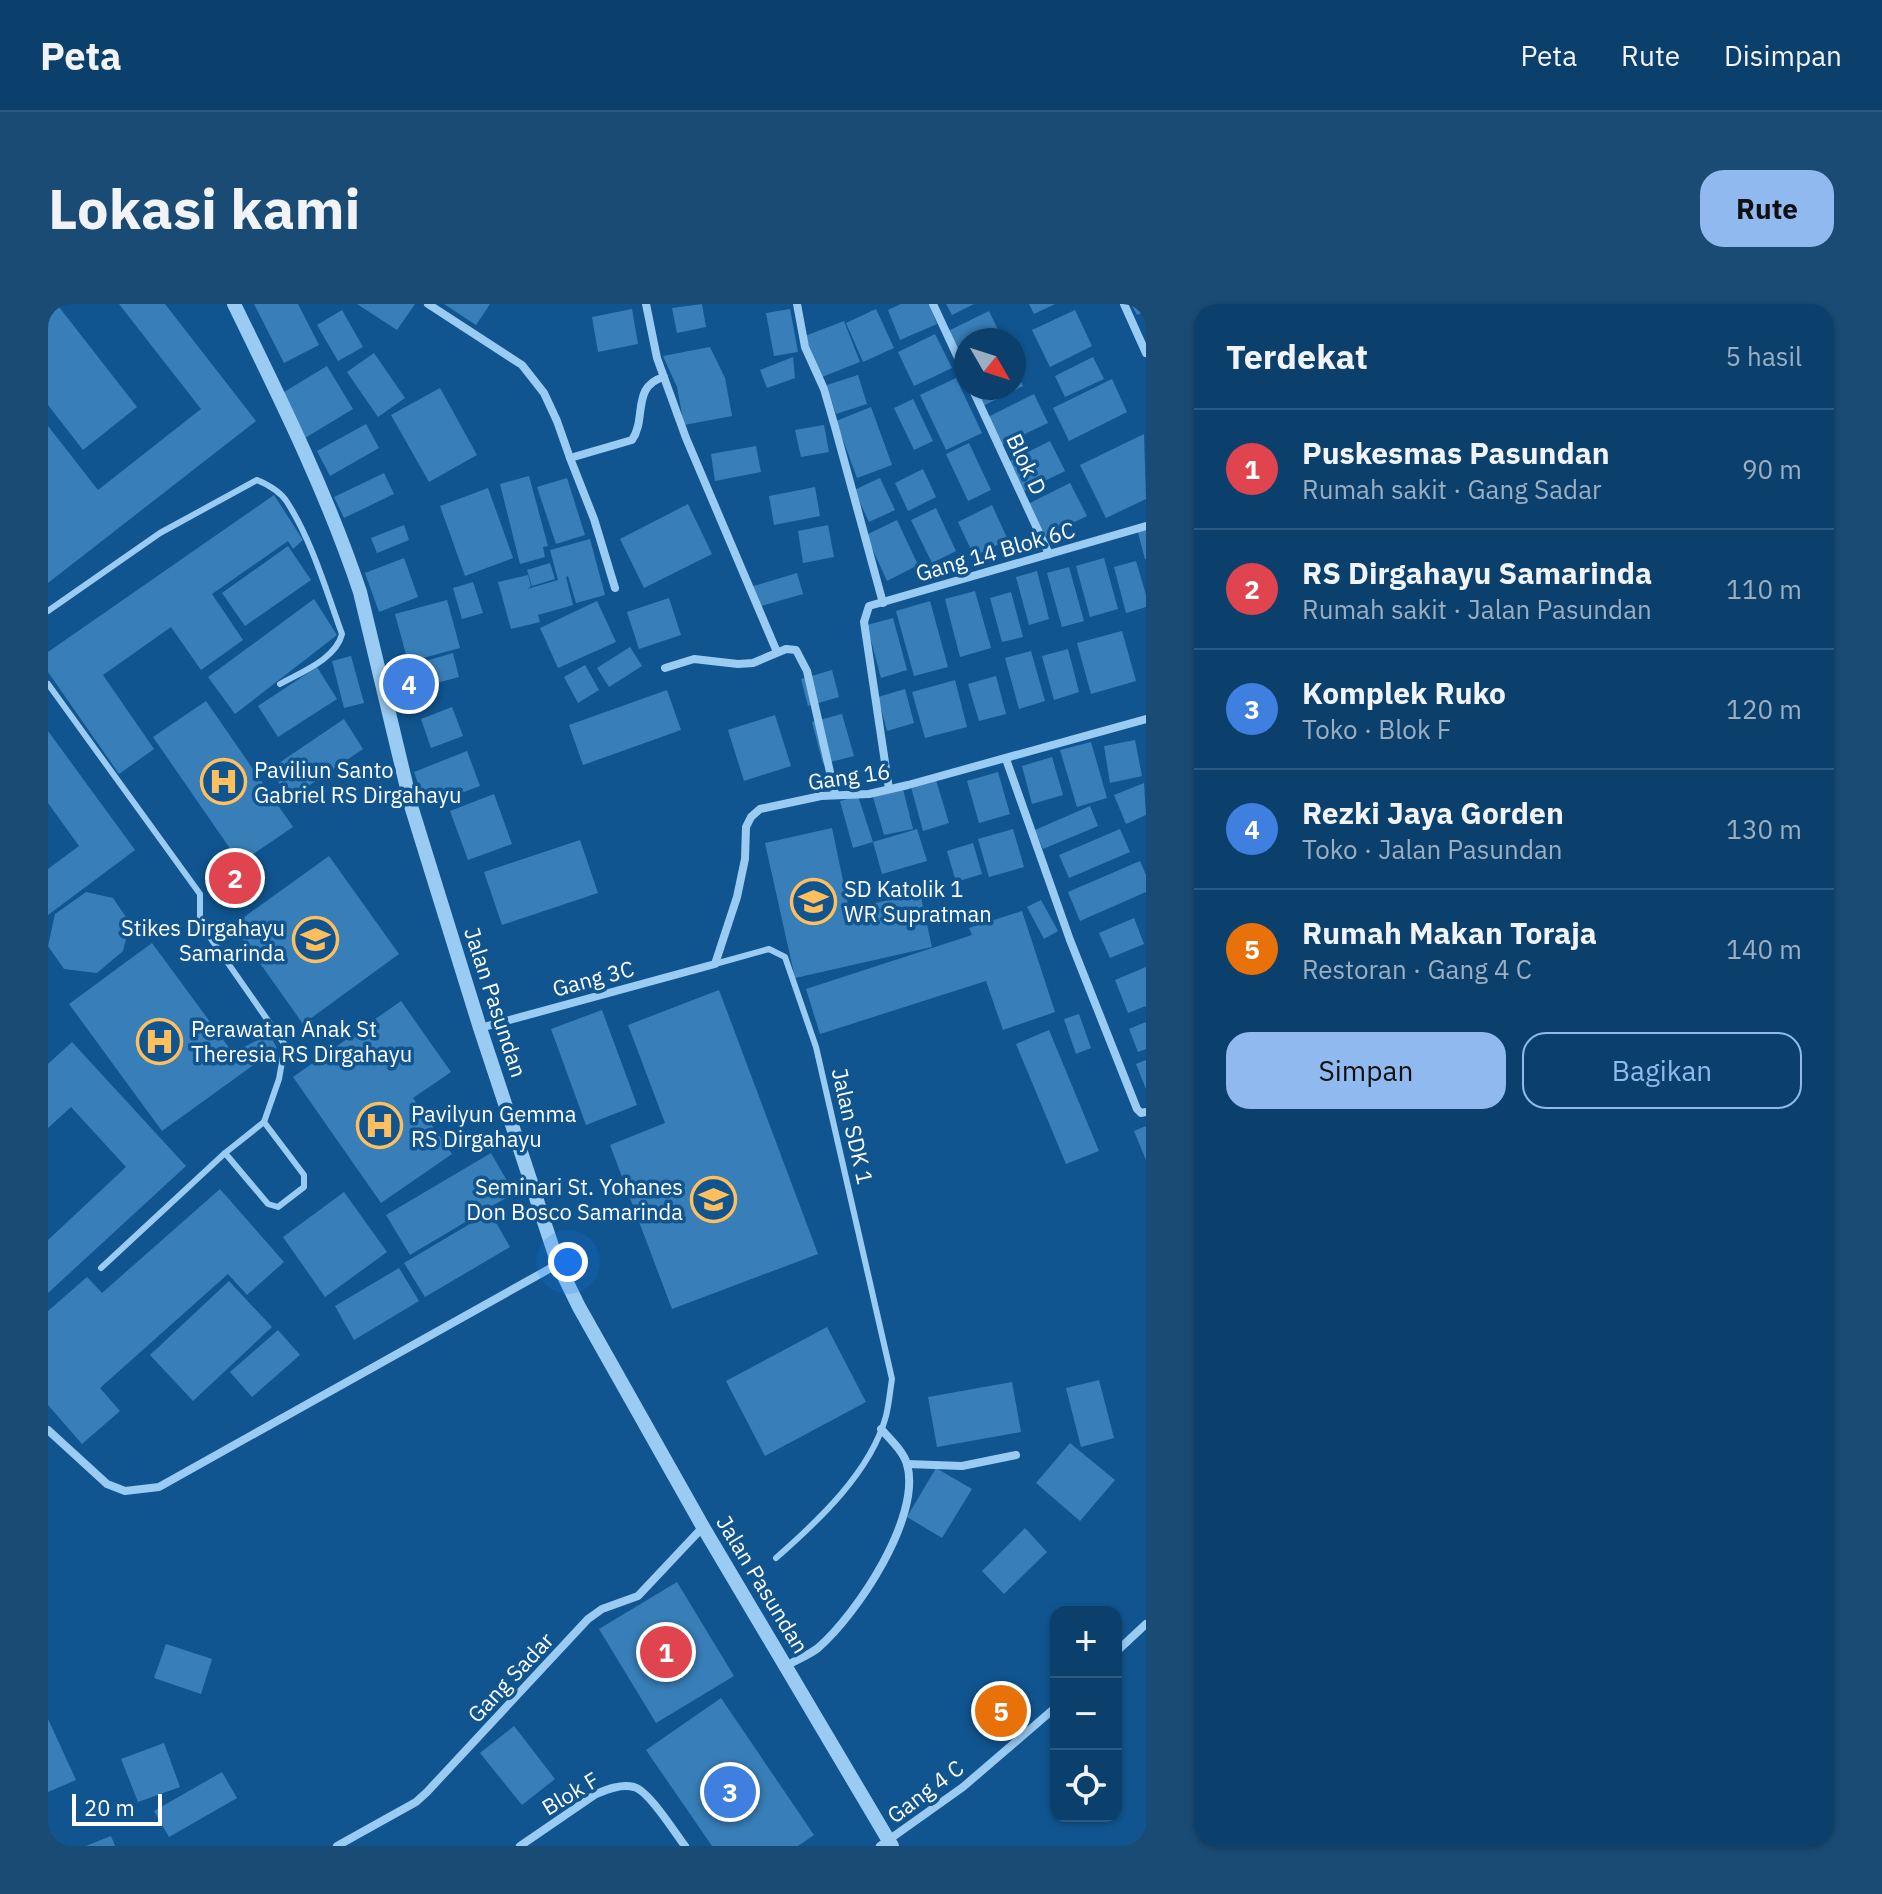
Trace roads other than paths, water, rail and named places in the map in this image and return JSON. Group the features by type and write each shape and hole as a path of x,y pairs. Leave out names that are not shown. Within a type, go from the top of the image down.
{"street":[{"name":"Jalan Pasundan","path":"234,304 334,519 360,592 412,809 558,1264 703,1527 887,1844"},
{"path":"428,304 522,365 544,393 594,519 615,588"},
{"path":"646,304 657,358 686,438 777,652"},
{"path":"797,304 805,347 824,389 883,603"},
{"path":"933,304 954,349"},
{"path":"1124,304 1145,347"},
{"path":"570,458 632,440 638,432 638,412 644,393 654,380 664,377"},
{"name":"Blok D","path":"978,400 1049,554"},
{"name":"Gang 14 Blok 6C","path":"889,789 864,622 869,606 1146,526"},
{"path":"665,668 694,659 753,663 777,652 792,648 796,650 807,671 835,794"},
{"name":"Gang 16","path":"715,964 737,897 745,859 746,827 760,809 835,794 869,794 1146,719"},
{"path":"1006,759 1070,940 1137,1109 1141,1113 1146,1112"},
{"name":"Gang 3C","path":"480,1028 715,964"},
{"path":"48,1430 107,1484 125,1491 159,1487 558,1264"},
{"path":"786,1666 817,1649 856,1607 886,1560 909,1491 907,1464 881,1429"},
{"path":"907,1464 962,1466 1016,1455"},
{"name":"Gang Sadar","path":"337,1846 416,1802 588,1619 602,1609 638,1596 703,1527"},
{"path":"1122,1646 1146,1624"},
{"name":"Gang 4 C","path":"887,1844 963,1787 1050,1712"},
{"name":"Blok F","path":"520,1846 596,1794 625,1786 643,1791 685,1846"}],"lane":[{"path":"48,611 160,533 257,480 271,486 286,500 316,562 342,634 340,645 329,655 280,684"},
{"path":"48,684 200,894 200,923 285,1045 279,1079 264,1122 225,1153 101,1268"},
{"name":"Jalan SDK 1","path":"715,964 769,949 785,957 816,1047 892,1379 881,1429"},
{"path":"225,1153 268,1204 278,1207 304,1187 304,1175 264,1122"},
{"path":"776,1558 837,1497 863,1462 881,1429"}],"place":[{"name":"Rezki Jaya Gorden","path":"409,684"},
{"name":"Paviliun Santo Gabriel RS Dirgahayu","path":"223,782"},
{"name":"RS Dirgahayu Samarinda","path":"235,878"},
{"name":"SD Katolik 1 WR Supratman","path":"813,901"},
{"name":"Stikes Dirgahayu Samarinda","path":"316,940"},
{"name":"Perawatan Anak St Theresia RS Dirgahayu","path":"160,1041"},
{"name":"Pavilyun Gemma RS Dirgahayu","path":"380,1126"},
{"name":"Seminari St. Yohanes Don Bosco Samarinda","path":"714,1199"},
{"name":"Puskesmas Pasundan","path":"666,1652"},
{"name":"Rumah Makan Toraja","path":"1001,1711"},
{"name":"Komplek Ruko","path":"730,1792"}]}
